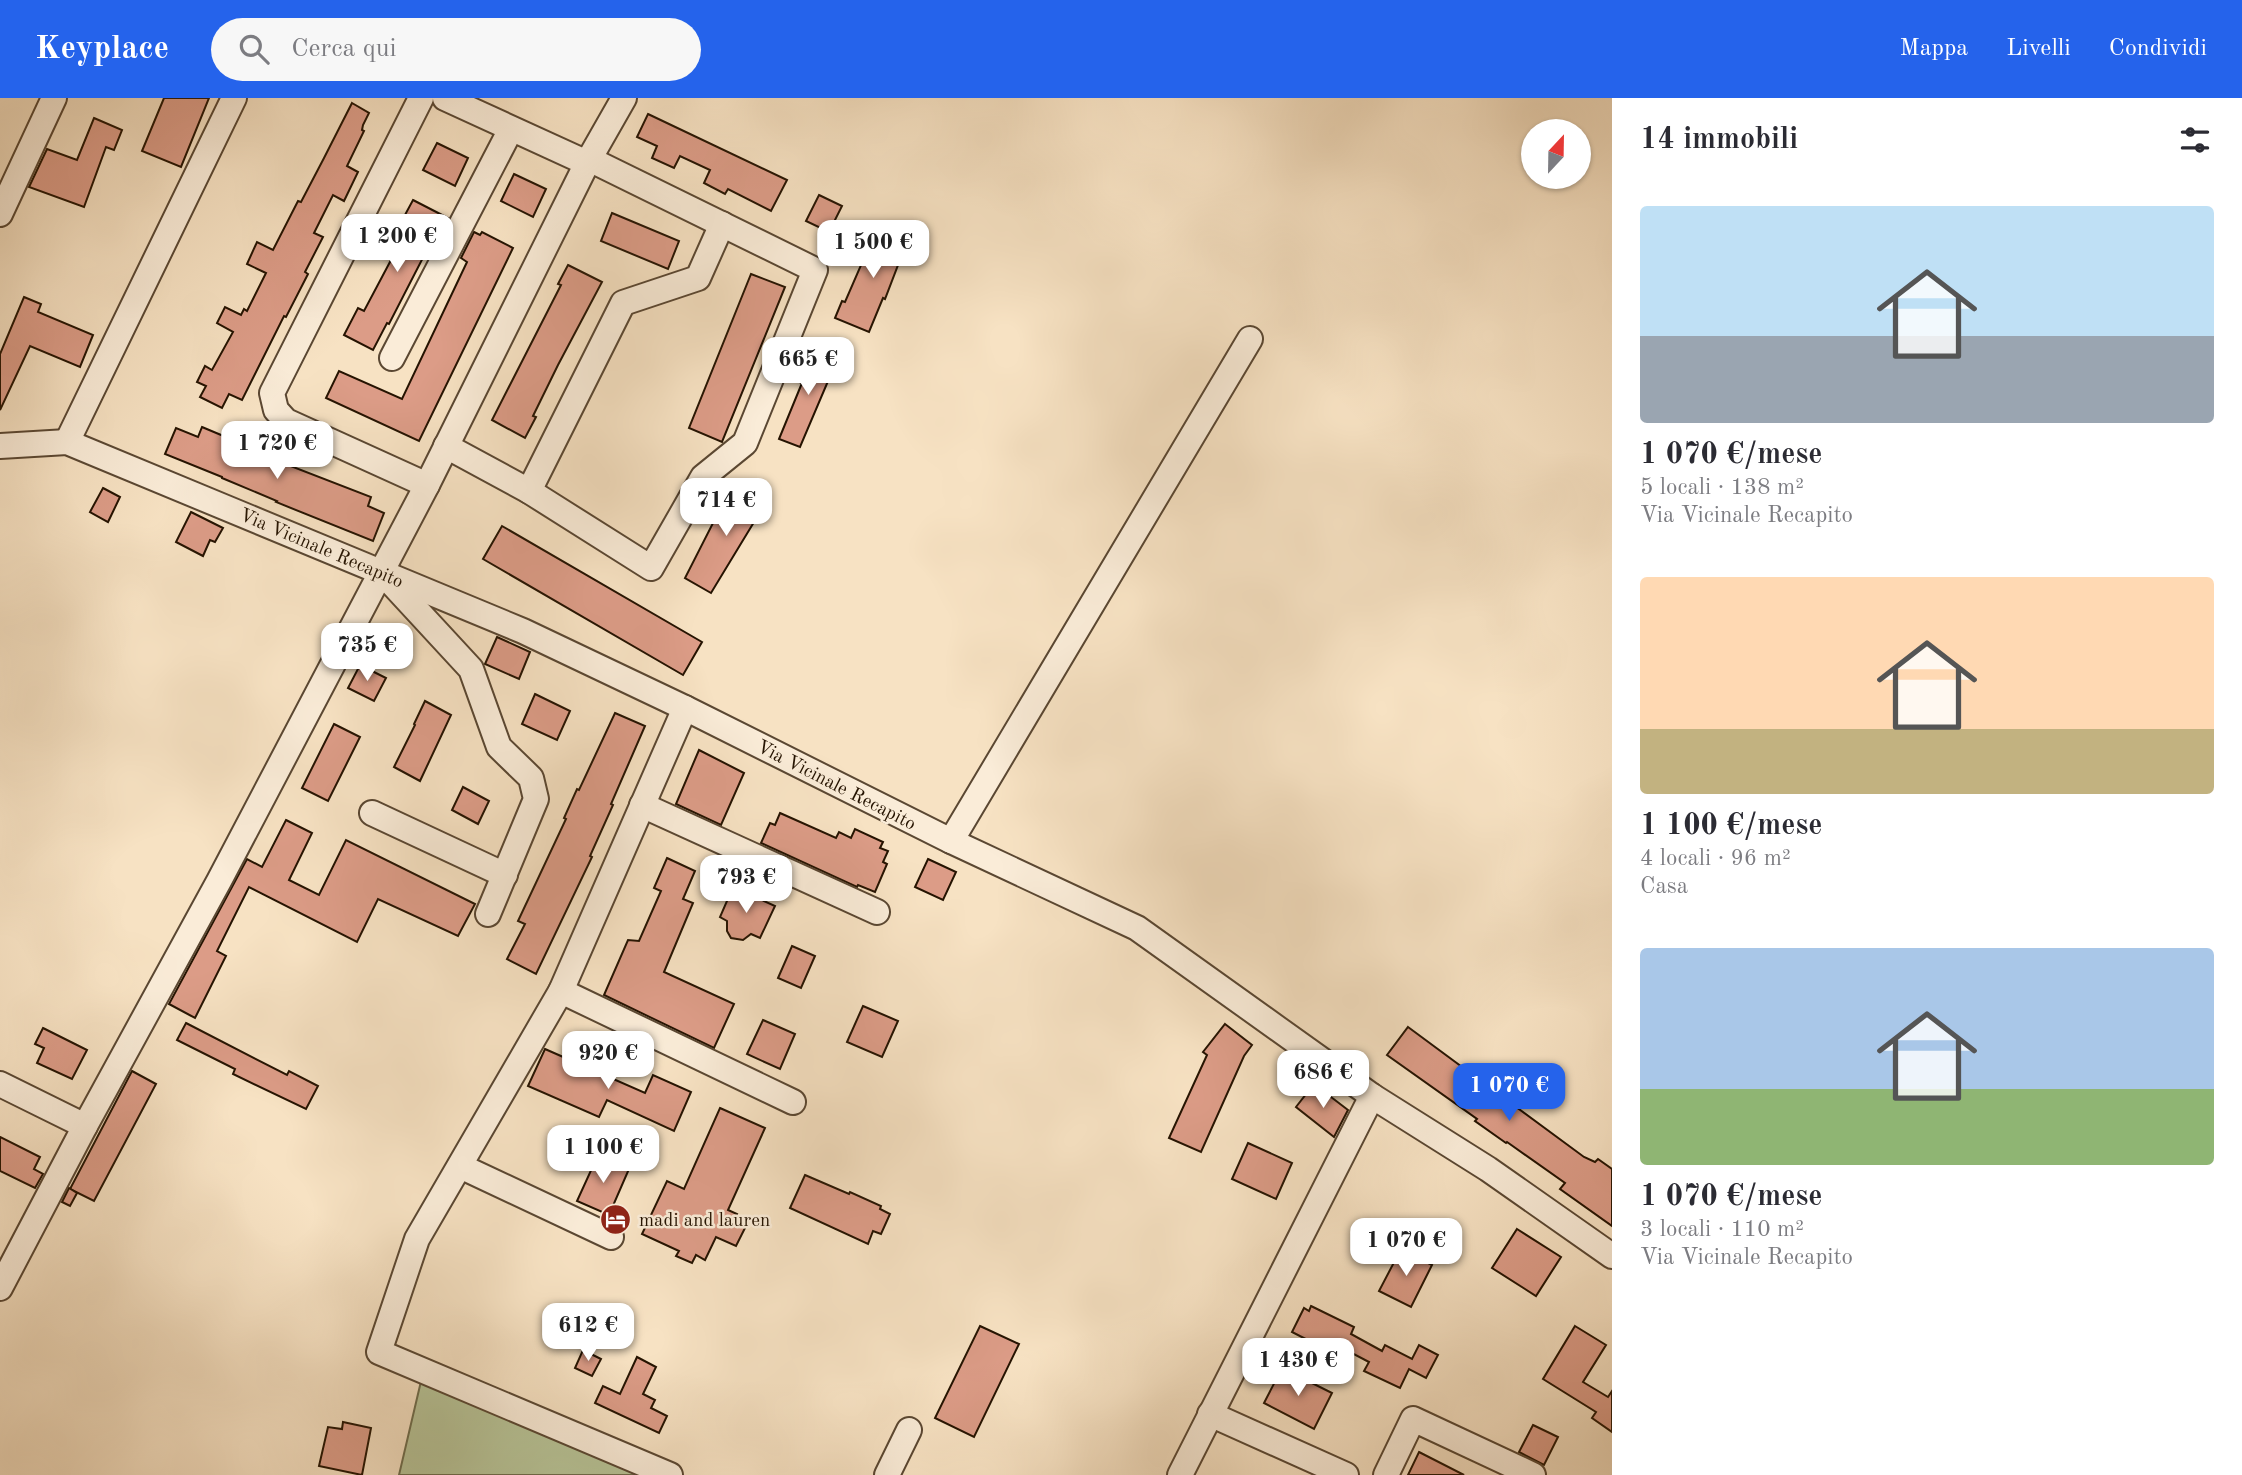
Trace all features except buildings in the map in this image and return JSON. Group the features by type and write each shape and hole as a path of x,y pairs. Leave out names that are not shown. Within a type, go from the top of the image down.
{"street":[{"path":"0,214 54,98"},
{"path":"67,442 234,98"},
{"path":"421,98 272,393 276,410 286,421 427,485"},
{"path":"445,98 588,161 816,270 745,443 704,477 651,568 529,491 446,446"},
{"path":"0,1288 219,881 427,485 588,161 624,98"},
{"path":"392,358 511,129"},
{"path":"529,491 623,303 698,278 722,224"},
{"path":"951,841 1250,340"},
{"name":"Via Vicinale Recapito","path":"0,446 67,442 523,631 685,708 951,841 1137,928 1372,1096 1488,1169 1612,1256"},
{"path":"381,572 471,669 499,747 531,778 536,799 488,914"},
{"path":"670,1475 379,1352 417,1239 561,991 685,708"},
{"path":"642,805 877,912"},
{"path":"372,813 505,875"},
{"path":"561,991 793,1102"},
{"path":"0,1084 85,1126"},
{"path":"1180,1475 1372,1096"},
{"path":"460,1166 611,1237"},
{"path":"1210,1414 1346,1475"},
{"path":"1386,1475 1413,1419 1533,1475"},
{"path":"887,1475 909,1430"}],"green space":[{"path":"422,1377 644,1475 399,1475"}],"place":[{"name":"madi and lauren","path":"616,1219"}]}
